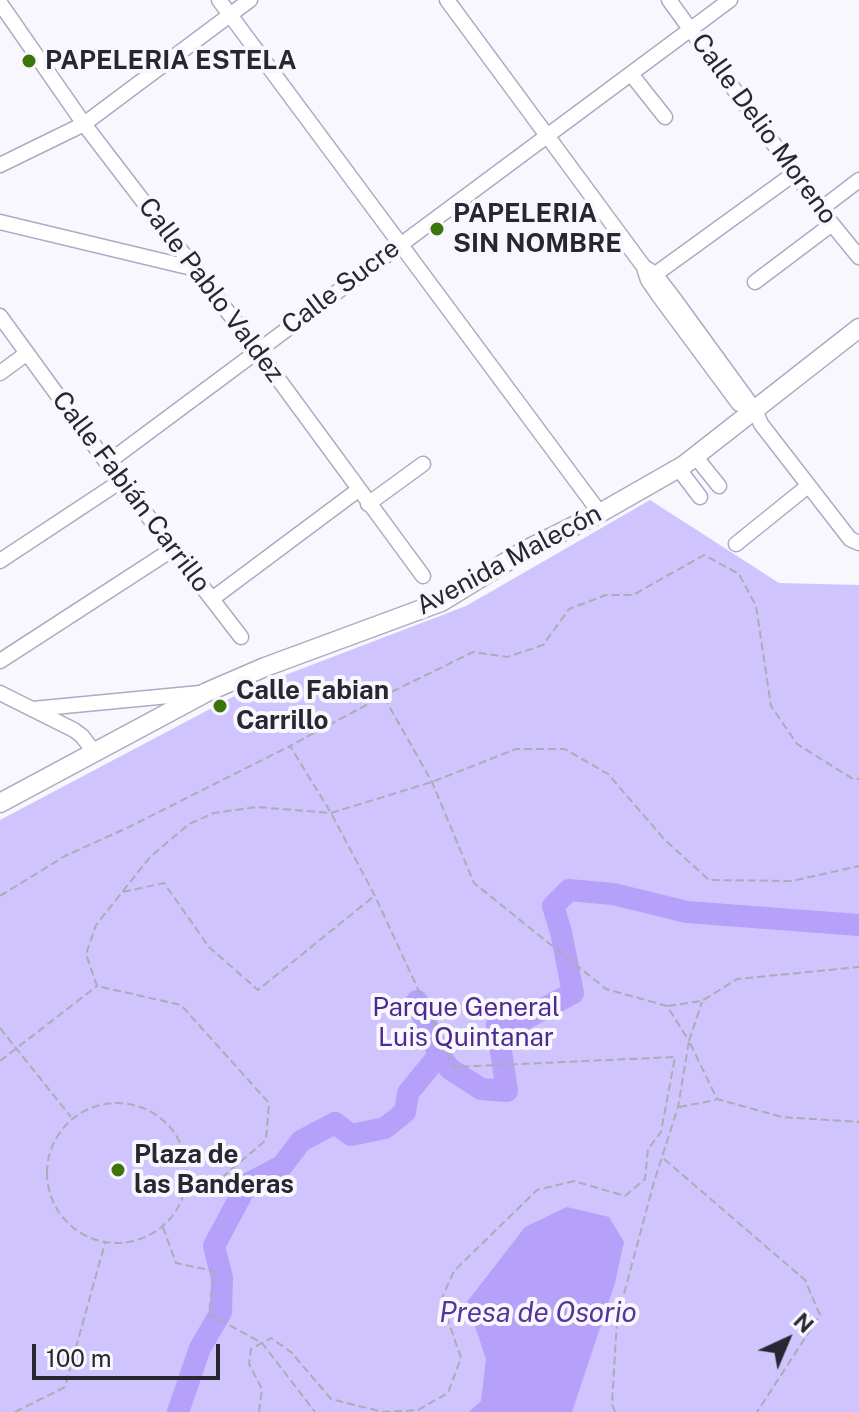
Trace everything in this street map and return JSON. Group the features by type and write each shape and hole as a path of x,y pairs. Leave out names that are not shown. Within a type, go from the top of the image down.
{"main road":[{"name":"Avenida Malecón","path":"0,803 207,692 265,667 441,602 524,551 600,513 678,468 755,417 859,328"}],"street":[{"path":"0,4 7,0"},
{"path":"219,0 600,513"},
{"path":"0,165 84,124 250,0"},
{"path":"447,0 755,417 850,539 859,543"},
{"name":"Calle Delio Moreno","path":"669,0 859,257"},
{"name":"Calle Sucre","path":"107,463 730,0"},
{"name":"Calle Pablo Valdez","path":"0,4 84,124 257,350 423,576"},
{"path":"631,74 665,117"},
{"path":"649,274 795,173"},
{"path":"821,209 859,180"},
{"path":"0,222 196,269"},
{"path":"755,282 832,224"},
{"name":"Calle Fabián Carrillo","path":"0,316 107,463 241,637"},
{"path":"0,373 26,354"},
{"path":"695,456 719,486"},
{"path":"368,504 423,464"},
{"path":"678,468 700,497"},
{"path":"0,561 121,481"},
{"path":"736,544 808,486"},
{"path":"212,599 358,490"},
{"path":"0,661 173,549"},
{"path":"33,709 207,692"},
{"path":"0,693 82,736 94,752"}],"path":[{"path":"0,896 65,856 129,827 473,652 507,657 543,645 569,609 606,595 633,595 704,555 739,574 756,606 771,706 797,744 853,779 859,779"},
{"path":"383,696 432,782 474,883 606,989 667,1006 702,1001 737,979 859,967"},
{"path":"259,1412 262,1389 249,1364 251,1349 271,1338 291,1352 331,1399 383,1412 418,1410 448,1393 461,1358 441,1300 454,1271 537,1190 574,1181 625,1196 645,1179 648,1149 661,1132 675,1057 454,1067 375,896 331,813 290,746"},
{"path":"97,986 86,954 96,925 150,857 189,824 214,813 257,807 331,813 432,782 516,749 565,749 608,774 665,840 709,880 792,881 859,866"},
{"path":"122,892 164,883 209,947 258,990 375,896"},
{"path":"0,1061 97,986"},
{"path":"97,986 181,1005 269,1103 266,1140 219,1180 187,1181"},
{"path":"615,1412 612,1404 617,1320 654,1182 678,1107 689,1041 702,1001"},
{"path":"667,1006 689,1041 717,1099"},
{"path":"0,1028 72,1118"},
{"path":"678,1107 717,1099 782,1117 859,1122"},
{"path":"116,1102 139,1106 160,1117 176,1135 186,1157 187,1181 181,1203 163,1226 150,1236 128,1243 105,1243 83,1235 65,1221 52,1202 46,1180 47,1157 56,1135 72,1118 92,1106 116,1102"},
{"path":"661,1132 670,1136"},
{"path":"663,1158 805,1280 820,1315 757,1412"},
{"path":"645,1179 654,1182"},
{"path":"163,1226 176,1263 214,1271 209,1314 262,1343 315,1412"},
{"path":"15,1412 65,1387 105,1243"}],"green space":[{"name":"Parque General Luis Quintanar","path":"650,500 779,583 859,585 859,1412 0,1412 0,820 246,690 466,606"}],"water":[{"name":"Presa de Osorio","path":"567,1207 609,1217 624,1242 615,1283 572,1412 469,1412 481,1401 486,1359 467,1302 525,1227"}],"waterway":[{"path":"439,1055 450,1069 481,1089 507,1091 497,1025 521,1021 573,993 553,906 569,890 613,894 687,912 859,925"},
{"path":"178,1412 200,1348 221,1312 222,1278 214,1246 247,1184 282,1166 301,1141 335,1123 351,1135 385,1128 405,1112 408,1093 439,1055 417,1001"}],"place":[{"name":"PAPELERIA ESTELA","path":"29,61"},
{"name":"PAPELERIA SIN NOMBRE","path":"437,229"},
{"name":"Calle Fabian Carrillo","path":"220,706"},
{"name":"Plaza de las Banderas","path":"118,1170"}]}
